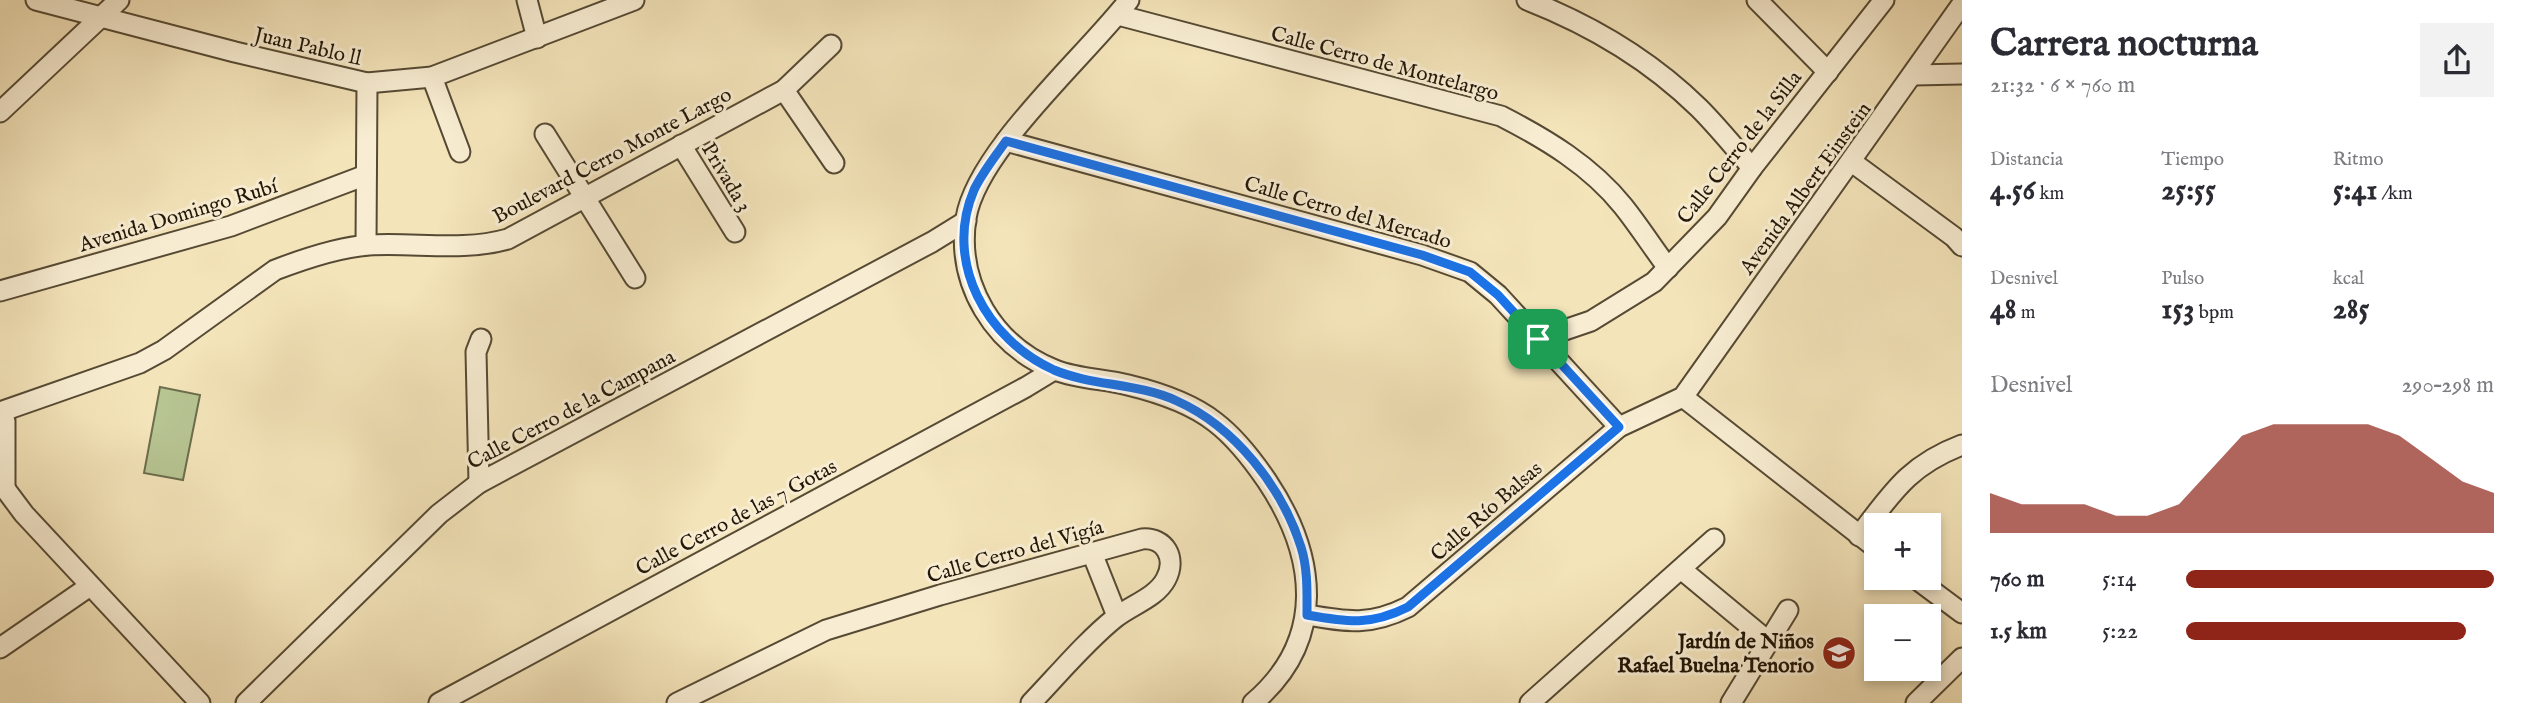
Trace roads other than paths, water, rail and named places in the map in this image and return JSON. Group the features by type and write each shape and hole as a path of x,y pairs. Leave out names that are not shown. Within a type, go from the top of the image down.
{"street":[{"name":"Juan Pablo ll","path":"36,0 98,18 367,83 432,78 634,0"},
{"path":"0,112 119,0"},
{"path":"527,0 537,38"},
{"path":"1527,0 1586,25 1644,62 1701,110 1752,168"},
{"path":"1758,0 1828,72"},
{"name":"Calle Cerro de la Silla","path":"1538,339 1591,321 1654,282 1717,218 1752,168 1884,0"},
{"name":"Avenida Albert Einstein","path":"1683,397 1962,4"},
{"path":"1123,7 1006,141 975,190 966,221 965,250 969,274 984,313 1010,342 1054,370 1127,385 1177,400 1214,421 1250,456 1283,506 1302,548 1308,585 1307,615 1293,656 1270,689 1253,703"},
{"name":"Calle Cerro de Montelargo","path":"1123,7 1501,116 1550,143 1601,182 1623,206 1668,268"},
{"name":"Boulevard Cerro Monte Largo","path":"4,417 146,360 275,270 366,245 489,244 508,239 784,90 831,45"},
{"path":"1913,75 1962,74"},
{"path":"432,78 460,152"},
{"path":"366,245 367,83"},
{"path":"784,90 834,163"},
{"path":"545,134 635,278"},
{"name":"Calle Cerro del Mercado","path":"1006,141 1422,255 1470,272 1498,295 1619,427"},
{"name":"Privada 3","path":"681,145 734,232"},
{"path":"1852,162 1954,237 1962,246"},
{"name":"Avenida Domingo Rubí","path":"0,290 231,226 366,175"},
{"name":"Calle Cerro de la Campana","path":"246,703 439,514 479,483 932,242 966,221"},
{"path":"479,483 476,352 481,339"},
{"name":"Calle Cerro de las 7 Gotas","path":"439,703 460,698 1054,370"},
{"path":"1683,397 1864,540"},
{"name":"Calle Río Balsas","path":"1307,615 1354,623 1385,618 1408,607 1619,427 1683,397"},
{"path":"4,417 2,490 200,703"},
{"path":"1859,536 1900,482 1917,468 1962,445"},
{"name":"Calle Cerro del Vigía","path":"677,703 826,630 1142,539 1155,538 1162,543 1168,555 1166,580 1137,605 1116,617 1031,703"},
{"path":"1530,703 1714,539"},
{"path":"1092,553 1116,617"},
{"path":"1681,569 1769,642"},
{"path":"0,648 90,586"},
{"path":"1932,590 1962,612"},
{"path":"1731,703 1788,610"},
{"path":"1916,703 1962,658"}],"place":[{"name":"Jardín de Niños Rafael Buelna Tenorio","path":"1839,653"}]}
